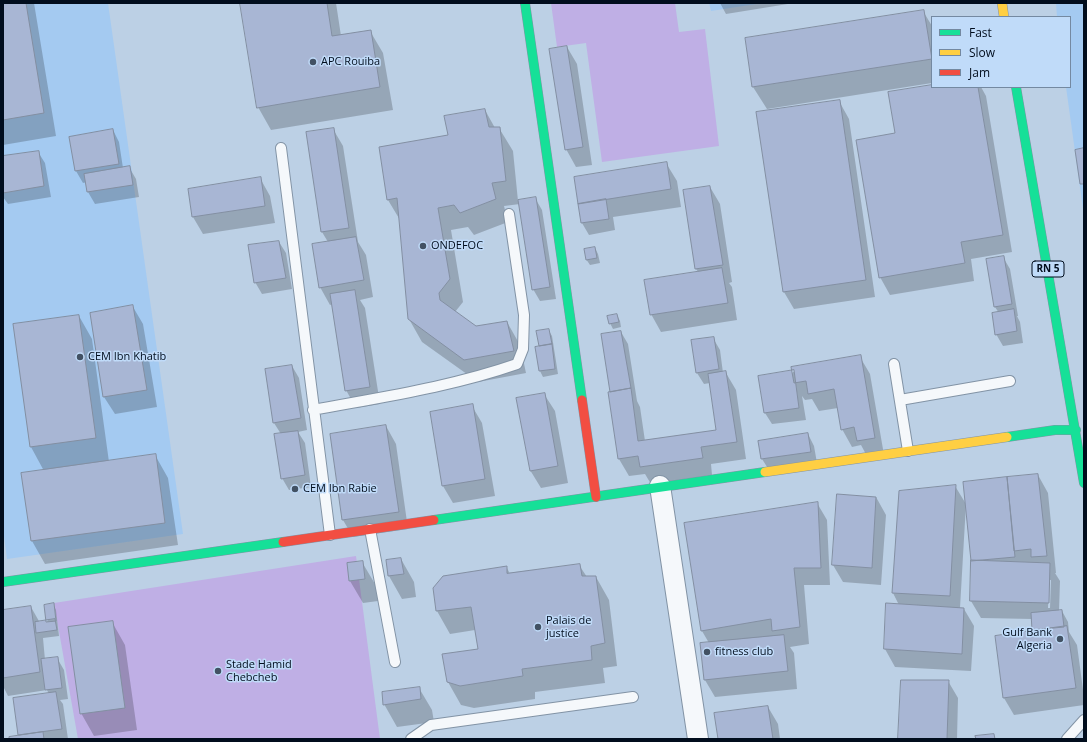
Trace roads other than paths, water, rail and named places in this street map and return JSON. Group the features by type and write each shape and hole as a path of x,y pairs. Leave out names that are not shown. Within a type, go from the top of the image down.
{"main road":[{"path":"525,3 596,497"},
{"path":"1002,3 1004,16"},
{"name":"RN 5","path":"1018,88 1020,108 1084,483"},
{"path":"3,582 1055,430 1076,430"}],"street":[{"path":"660,486 698,739"}],"lane":[{"path":"281,148 330,535"},
{"path":"313,410 472,378 517,364 523,349 524,315 509,214"},
{"path":"894,364 908,451"},
{"path":"900,400 1010,381"},
{"path":"370,529 396,662"},
{"path":"411,739 431,725 633,697"},
{"path":"1067,739 1084,720"}],"place":[{"name":"APC Rouiba","path":"313,62"},
{"name":"ONDEFOC","path":"423,246"},
{"name":"CEM Ibn Khatib","path":"80,357"},
{"name":"CEM Ibn Rabie","path":"295,489"},
{"name":"Palais de justice","path":"538,627"},
{"name":"Gulf Bank Algeria","path":"1060,639"},
{"name":"fitness club","path":"707,652"},
{"name":"Stade Hamid Chebcheb","path":"218,671"}]}
